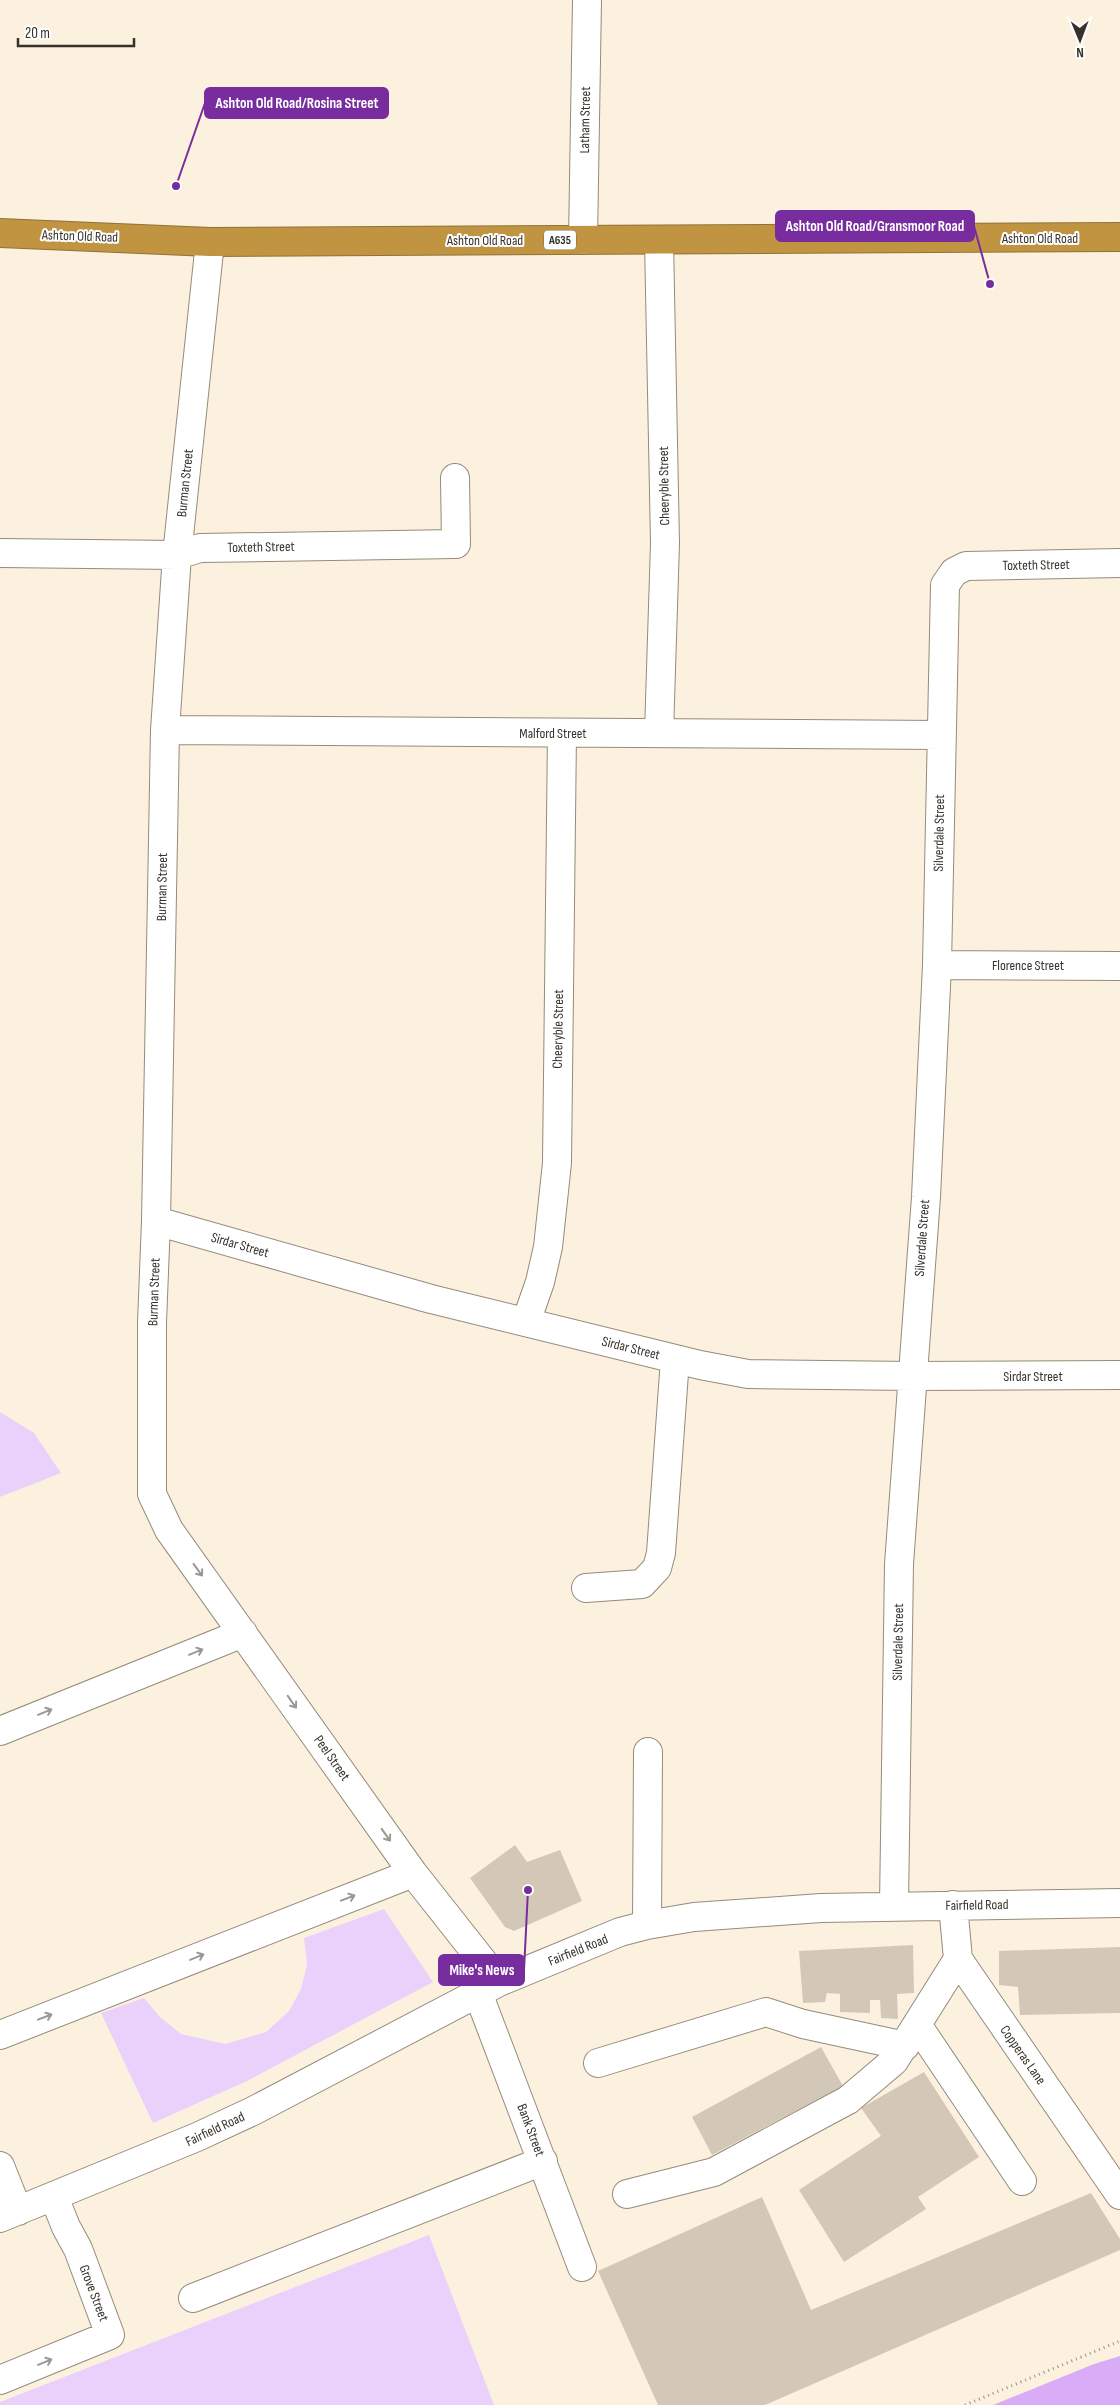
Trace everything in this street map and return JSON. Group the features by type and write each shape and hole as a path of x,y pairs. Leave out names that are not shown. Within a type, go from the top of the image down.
{"highway":[{"name":"Ashton Old Road","path":"0,233 210,242 1120,237"}],"street":[{"name":"Latham Street","path":"583,240 587,0"},
{"name":"Cheeryble Street","path":"659,240 665,543 659,733"},
{"name":"Burman Street","path":"169,1530 152,1494 152,1323 156,1221 165,730 177,555 210,242"},
{"name":"Toxteth Street","path":"0,553 177,555 200,548 456,544 455,478"},
{"name":"Toxteth Street","path":"954,572 966,566 1120,563"},
{"name":"Silverdale Street","path":"894,1905 899,1564 926,1197 937,965 945,585 954,572"},
{"name":"Malford Street","path":"165,730 941,735"},
{"name":"Cheeryble Street","path":"526,1322 540,1282 548,1247 557,1163 562,733"},
{"name":"Florence Street","path":"937,965 1120,966"},
{"name":"Sirdar Street","path":"156,1221 431,1299 675,1359 748,1374 912,1376 1120,1375"},
{"path":"586,1588 642,1584 657,1568 661,1553 675,1359"},
{"name":"Peel Street","path":"169,1530 413,1873 488,1988"},
{"path":"0,1731 243,1633"},
{"path":"647,1925 648,1752"},
{"path":"0,2035 413,1873"},
{"name":"Fairfield Road","path":"9,2215 197,2138 253,2111 488,1988 620,1932 694,1917 821,1908 894,1905 1120,1903"},
{"name":"Copperas Lane","path":"953,1905 958,1960 1120,2196"},
{"path":"628,2194 714,2172 848,2100 894,2061 958,1960"},
{"name":"Bank Street","path":"488,1988 543,2161 582,2267"},
{"path":"598,2063 766,2012 803,2024 911,2036 1022,2180"},
{"path":"193,2298 543,2161"},
{"path":"0,2166 9,2215"},
{"name":"Grove Street","path":"0,2380 110,2335 78,2249 66,2227 54,2197"}],"path":[{"path":"965,2405 1120,2341"}],"shaded area":[{"path":"0,1412 34,1433 61,1473 0,1497"},
{"path":"384,1909 433,1982 247,2081 153,2123 101,2013 144,1998 160,2017 181,2034 225,2044 266,2032 289,2011 301,1989 307,1964 304,1938"},
{"path":"429,2235 494,2405 0,2405 0,2402"},
{"path":"1120,2356 1120,2405 993,2405 1094,2364"}],"building":[{"path":"515,1845 527,1862 560,1850 582,1901 514,1931 505,1927 470,1878"},
{"path":"913,1945 914,1993 897,1994 898,2019 881,2018 880,2000 870,2000 870,2013 840,2012 840,1994 827,1993 825,2002 803,2003 799,1951"},
{"path":"1120,1947 1120,2013 1020,2015 1018,1987 999,1985 999,1951"},
{"path":"821,2047 843,2086 712,2155 692,2117"},
{"path":"924,2072 979,2157 918,2197 926,2209 844,2262 799,2190 881,2136 861,2108"},
{"path":"1091,2193 1120,2239 1120,2250 765,2405 658,2405 598,2271 762,2197 811,2310"}],"place":[{"name":"Ashton Old Road/Rosina Street","path":"176,186"},
{"name":"Ashton Old Road/Gransmoor Road","path":"990,284"},
{"name":"Mike's News","path":"528,1890"}]}
